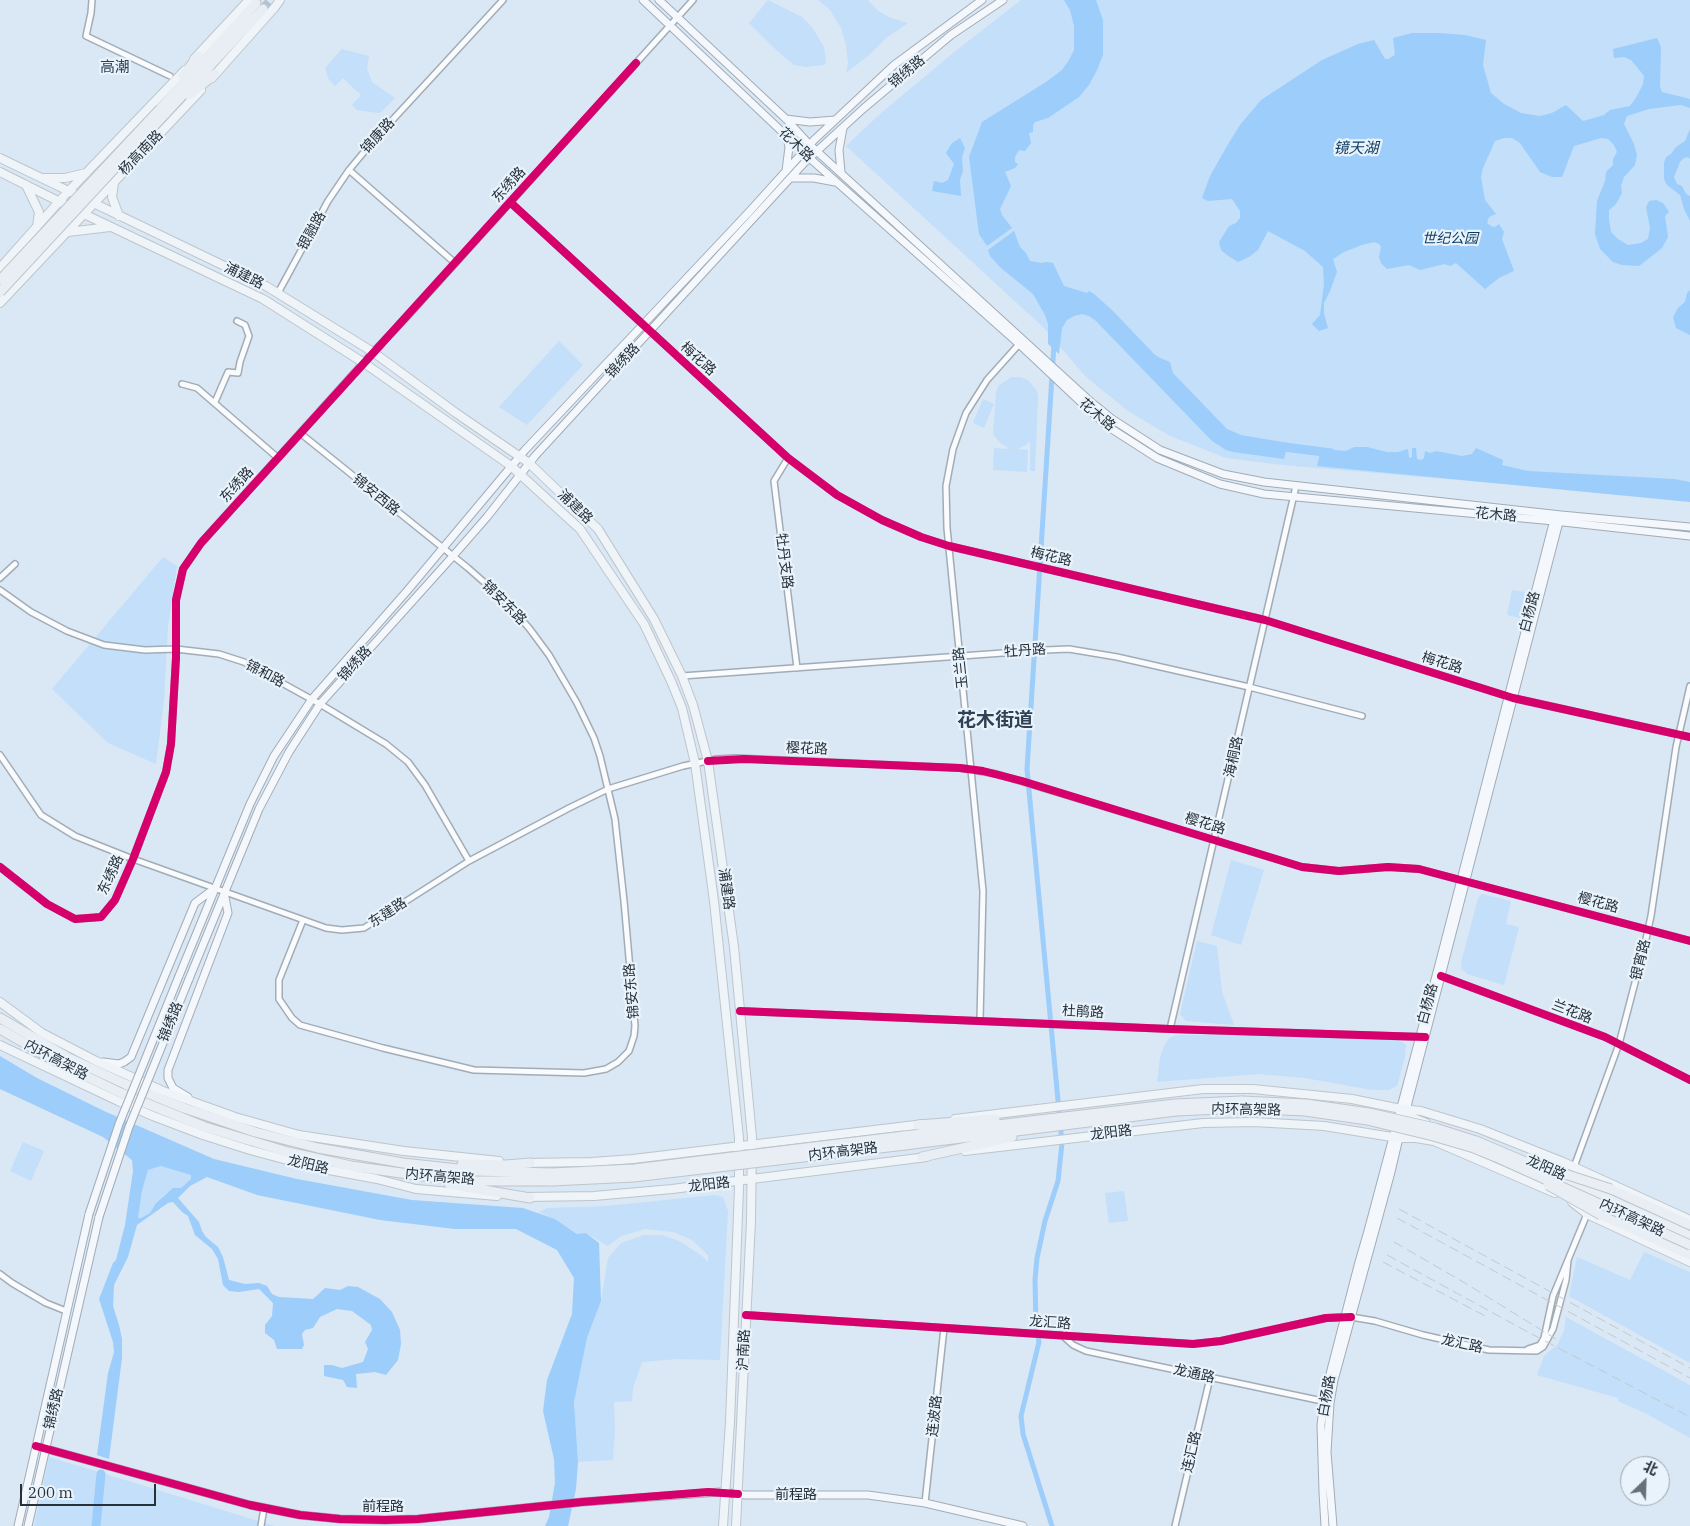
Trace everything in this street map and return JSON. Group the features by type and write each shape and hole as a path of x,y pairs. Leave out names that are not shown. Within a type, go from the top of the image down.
{"highway":[{"name":"杨高南路","path":"0,292 256,4"},
{"path":"162,111 198,56"},
{"path":"162,111 215,74"},
{"name":"杨高南路","path":"0,280 162,111"},
{"name":"内环高架路","path":"2,1024 67,1057 168,1102 240,1127 318,1148 374,1159 431,1167 552,1177"},
{"name":"内环高架路","path":"2,1024 88,1078 181,1118 229,1135 288,1152 351,1166 395,1173 476,1181 552,1177 634,1177 904,1140 1049,1123 1070,1124 1242,1104 1367,1120 1474,1148 1690,1246"},
{"name":"内环高架路","path":"1070,1124 1085,1114 1175,1104 1306,1104 1378,1115 1436,1128 1476,1140 1690,1235"},
{"path":"918,1125 1049,1123"},
{"path":"922,1157 1008,1137 1049,1123"},
{"path":"318,1148 451,1164 506,1165 530,1163"},
{"path":"1518,1167 1585,1207 1690,1255"},
{"path":"1542,1169 1592,1182 1690,1225"},
{"path":"395,1173 530,1198"}],"main road":[{"name":"杨高南路","path":"0,303 215,74 280,0"},
{"name":"花木路","path":"643,0 836,182 1022,342 1045,359 1112,419 1160,450 1223,474 1264,482 1690,536"},
{"name":"花木路","path":"659,0 786,119 810,145 1022,342 1045,369 1061,384 1107,426 1157,458 1220,484 1264,494 1690,527"},
{"name":"锦绣路","path":"28,1526 99,1217 129,1127 224,891 263,801 289,752 320,704 453,556 530,463 650,332 788,175 803,152 894,65 982,0"},
{"name":"锦绣路","path":"18,1525 89,1214 119,1124 250,804 274,756 312,699 511,466 642,326 788,175 951,35 1003,0"},
{"name":"杨高南路","path":"0,268 68,192 198,56 256,4"},
{"path":"786,119 810,122 835,120"},
{"path":"841,172 839,150 843,127"},
{"path":"787,137 789,147 788,175 836,182"},
{"name":"浦建路","path":"0,158 278,293 373,352 530,463 598,529 654,619 682,676 693,705 708,761 734,947 753,1143"},
{"name":"浦建路","path":"0,172 84,214 263,298 364,363 511,466 580,529 644,624 682,708 695,763 714,901 739,1146"},
{"path":"41,178 65,178 86,173"},
{"path":"114,182 112,197 119,216"},
{"path":"26,185 39,212 37,227"},
{"path":"68,232 112,227"},
{"name":"白杨路","path":"1325,1526 1322,1425 1327,1402 1558,518"},
{"name":"白杨路","path":"1422,1037 1441,976 1463,880"},
{"path":"96,1061 119,1064 131,1057 195,903 215,888"},
{"path":"223,1113 178,1092 170,1084 168,1074 186,1021 228,913 224,891"},
{"name":"龙阳路","path":"0,1002 48,1036 96,1061 163,1090 223,1113 293,1133 379,1148 530,1163 612,1161 918,1125"},
{"name":"龙阳路","path":"0,1045 93,1090 202,1135 313,1167 423,1190 530,1198 610,1195 739,1181 922,1157"},
{"name":"龙阳路","path":"1049,1123 1067,1104 1184,1091 1238,1088 1352,1099 1404,1110 1421,1111 1461,1122 1574,1167 1690,1220"},
{"name":"龙阳路","path":"1404,1110 1423,1122 1500,1148 1690,1235"},
{"name":"龙阳路","path":"1049,1123 1186,1124 1237,1122 1336,1127 1395,1138 1416,1138 1476,1151 1690,1246"},
{"name":"沪南路","path":"736,1526 753,1179 753,1143"},
{"name":"龙阳路","path":"1440,1143 1568,1198 1614,1212"},
{"name":"沪南路","path":"723,1526 726,1492 739,1146"},
{"path":"1553,1159 1591,1178 1608,1196"},
{"name":"龙阳路","path":"1568,1198 1587,1214 1690,1262"},
{"path":"1587,1214 1614,1212"},
{"name":"白杨路","path":"1327,1402 1327,1452 1332,1526"},
{"name":"前程路","path":"36,1446 264,1508 300,1515 346,1519 386,1520 457,1515 582,1502 726,1492 738,1494 868,1496 925,1503 1024,1526"}],"street":[{"path":"92,0 86,36 170,76"},
{"name":"锦康路","path":"349,170 374,140 503,0"},
{"name":"东绣路","path":"0,867 47,904 75,919 101,917 115,900 133,859 166,770 170,744 176,649 176,600 183,569 201,543 693,0"},
{"path":"349,170 455,263"},
{"name":"银融路","path":"278,293 328,202 349,170"},
{"name":"梅花路","path":"510,202 642,326 788,458 828,489 870,515 948,546 1265,620 1511,698 1690,736"},
{"path":"215,402 228,372 238,373 249,336 245,325 237,321"},
{"name":"玉兰路","path":"980,1020 984,897 948,546 946,516 947,479 956,440 966,413 992,374 1022,342"},
{"path":"182,384 197,388 278,458"},
{"name":"锦安西路","path":"300,433 453,556"},
{"name":"牡丹支路","path":"788,458 774,481 797,668"},
{"name":"海桐路","path":"1170,1029 1296,486"},
{"name":"锦安东路","path":"302,920 279,980 280,999 292,1018 300,1025 474,1070 584,1073 606,1069 618,1062 629,1051 635,1026 619,850 612,804 600,756 586,720 549,655 506,602 453,556"},
{"path":"0,578 15,564"},
{"name":"锦和路","path":"0,590 31,612 67,632 104,645 145,650 176,649 219,654 244,662 312,699 386,744 408,762 425,785 469,861"},
{"name":"牡丹路","path":"682,676 1026,651 1077,650 1102,653 1249,687 1362,716"},
{"name":"银宵路","path":"1574,1167 1620,1044 1648,930 1678,734 1690,686"},
{"name":"东建路","path":"0,755 41,815 75,836 302,920 326,928 342,930 364,928 469,861 608,789 695,763 708,761"},
{"name":"樱花路","path":"708,761 744,759 972,769 1040,786 1311,868 1348,871 1402,867 1419,869 1690,941"},
{"name":"兰花路","path":"1441,976 1620,1044 1690,1080"},
{"name":"杜鹃路","path":"740,1011 1170,1029 1422,1037"},
{"name":"龙汇路","path":"1525,1351 1540,1345 1544,1338 1552,1296 1587,1214"},
{"name":"龙汇路","path":"746,1315 1174,1343 1221,1341 1326,1318 1348,1317 1375,1321 1424,1336 1489,1350 1537,1351 1543,1347 1553,1329 1566,1280 1568,1260"},
{"path":"0,1274 46,1303 66,1311"},
{"name":"连波路","path":"925,1503 944,1328"},
{"name":"龙通路","path":"1062,1336 1073,1345 1086,1351 1327,1402"},
{"name":"连汇路","path":"1175,1526 1210,1378"},
{"path":"261,1526 264,1508"}],"green space":[{"path":"768,0 802,17 812,27 824,47 826,63 806,67 794,65 749,23"},
{"path":"818,0 868,0 878,11 891,18 908,23 886,38 869,55 846,73 848,63 846,45 841,28 830,10"},
{"name":"世纪公园","path":"1021,0 1690,0 1690,500 1283,465 1226,458 1170,436 1128,411 1086,377 1043,327 846,146 880,114 953,53"},
{"path":"342,49 369,56 367,69 372,82 395,98 381,112 357,110 352,105 361,95 343,78 335,86 329,80 325,68"},
{"path":"559,341 583,365 527,425 499,407"},
{"path":"1012,377 1028,380 1037,391 1035,471 1030,471 1030,441 1017,449 1028,450 1027,472 993,470 994,448 1010,449 1000,443 993,434 996,392 999,385"},
{"path":"983,399 994,404 984,428 973,423"},
{"path":"163,557 177,566 168,627 164,700 156,764 108,743 52,689"},
{"path":"1512,590 1525,592 1520,618 1507,615"},
{"path":"1231,860 1264,870 1241,945 1211,935"},
{"path":"1482,894 1511,901 1506,924 1519,927 1504,985 1467,974 1461,968 1478,898"},
{"path":"1197,941 1217,946 1222,992 1234,1025 1186,1021 1180,1014"},
{"path":"1241,1034 1398,1039 1406,1045 1405,1057 1397,1086 1389,1090 1372,1090 1305,1078 1258,1074 1157,1082 1160,1057 1169,1038 1176,1035"},
{"path":"23,1142 44,1151 31,1181 10,1171"},
{"path":"161,1166 192,1175 191,1179 181,1188 164,1195 150,1213 138,1218 142,1191 148,1170"},
{"path":"1124,1191 1128,1221 1109,1223 1105,1193"},
{"path":"715,1195 723,1197 728,1211 720,1360 677,1359 642,1362 633,1388 632,1401 614,1402 613,1460 578,1462 574,1402 587,1338 601,1301 608,1258 621,1243 644,1235 662,1235 679,1241 701,1255 708,1262 708,1255 692,1240 674,1232 645,1229 621,1236 608,1246 586,1233 578,1234 555,1219 539,1212 547,1208 606,1206"},
{"path":"1644,1252 1690,1272 1690,1363 1569,1296 1577,1257 1630,1280"},
{"path":"1566,1317 1690,1385 1690,1438 1647,1414 1618,1401 1618,1398 1537,1375 1544,1356 1557,1345 1564,1331"},
{"path":"49,1457 145,1486 274,1526 34,1526"}],"water":[{"path":"1064,0 1096,0 1103,20 1103,55 1089,85 1079,97 1048,118 1035,122 1033,125 1033,132 1029,133 1031,143 1025,151 1019,150 1015,157 1015,162 1018,164 1015,168 1005,172 1011,186 1000,209 1002,215 1012,228 987,246 979,234 969,157 982,122 1046,82 1062,70 1069,60 1074,50 1074,26 1070,10"},
{"name":"镜天湖","path":"1412,33 1465,35 1486,40 1483,65 1491,93 1504,104 1521,113 1540,116 1552,113 1566,105 1583,121 1604,115 1610,110 1630,106 1643,84 1644,76 1631,60 1624,57 1614,58 1613,49 1657,38 1661,47 1660,86 1662,92 1690,99 1690,108 1681,105 1649,109 1627,116 1624,124 1637,155 1635,165 1624,177 1621,186 1622,193 1616,204 1609,210 1609,219 1611,232 1618,239 1628,245 1641,243 1648,239 1650,228 1646,207 1649,201 1656,200 1663,203 1669,212 1665,216 1668,237 1662,248 1639,266 1622,265 1613,262 1600,249 1595,234 1597,201 1605,181 1606,172 1613,165 1613,159 1617,152 1614,145 1608,139 1601,138 1574,146 1562,177 1552,177 1540,172 1520,143 1512,138 1504,138 1495,141 1481,177 1485,200 1496,214 1489,217 1487,223 1495,227 1499,224 1504,232 1502,239 1514,271 1499,278 1485,289 1456,263 1450,266 1444,264 1420,270 1409,265 1387,269 1381,263 1379,257 1381,247 1379,244 1374,242 1362,245 1344,252 1333,259 1337,272 1324,303 1324,314 1328,328 1319,331 1312,324 1320,315 1324,284 1323,267 1305,251 1268,231 1258,250 1238,262 1221,250 1219,242 1229,226 1236,223 1240,218 1240,211 1232,199 1208,201 1202,198 1210,176 1227,146 1240,125 1261,100 1322,60 1358,44 1374,40 1385,59 1388,59 1395,55 1393,38"},
{"path":"1690,129 1690,159 1688,157 1684,158 1680,162 1674,177 1677,184 1682,186 1686,194 1690,196 1690,221 1680,195 1667,185 1664,179 1664,163 1666,157 1685,141"},
{"path":"960,138 965,148 962,157 963,171 960,180 961,196 932,191 934,181 942,183 948,180 954,164 946,153 952,143"},
{"path":"1014,231 1020,247 1030,261 1053,263 1064,286 1087,293 1089,291 1094,294 1154,354 1170,362 1173,373 1227,429 1241,435 1288,443 1284,459 1233,452 1212,441 1089,316 1082,314 1067,320 1062,328 1059,354 1048,344 1048,324 1033,294 1001,268 990,256 988,250"},
{"path":"1690,290 1690,335 1676,328 1673,317 1678,308 1685,302 1687,293"},
{"path":"1354,447 1367,447 1387,452 1398,452 1408,449 1409,458 1412,457 1412,448 1416,448 1417,459 1421,460 1424,458 1425,451 1462,456 1472,454 1476,448 1503,460 1502,465 1528,471 1674,479 1690,482 1690,502 1317,466 1321,449 1346,451"},
{"path":"0,1056 37,1078 104,1111 214,1159 297,1179 412,1200 523,1208 555,1219 577,1234 586,1233 599,1243 601,1301 587,1338 574,1402 578,1462 576,1489 568,1526 545,1526 549,1517 555,1483 554,1459 543,1411 547,1380 572,1314 574,1278 557,1250 516,1229 455,1229 380,1220 257,1195 207,1177 190,1186 178,1198 199,1222 206,1237 218,1247 223,1257 229,1280 245,1284 259,1283 267,1286 272,1294 279,1297 313,1299 325,1288 340,1290 348,1286 358,1287 380,1299 392,1312 400,1330 401,1344 398,1360 386,1375 375,1372 356,1374 357,1388 347,1387 343,1380 324,1376 324,1365 342,1368 363,1362 368,1349 365,1342 372,1330 371,1325 352,1311 337,1309 320,1317 313,1328 305,1330 302,1334 304,1345 302,1349 277,1349 274,1340 265,1333 265,1325 272,1316 273,1303 259,1289 239,1292 229,1291 223,1285 218,1259 212,1249 195,1235 188,1216 173,1202 168,1203 137,1225 128,1257 114,1285 113,1306 122,1339 122,1358 109,1459 97,1455 108,1373 114,1352 113,1342 99,1299 113,1263 116,1260 125,1225 133,1171 132,1160 103,1137 0,1089","holes":["161,1166 191,1175 191,1179 181,1188 173,1188 156,1203 150,1213 138,1218 142,1191 148,1170"]}],"waterway":[{"path":"1052,1526 1023,1434 1021,1416 1039,1342 1036,1325 1035,1280 1037,1258 1045,1221 1058,1181 1062,1143 1027,769 1054,344"},
{"path":"1277,446 1331,453"},
{"path":"96,1526 101,1474"}],"tunnel":[{"path":"263,9 271,0"}],"railway":[{"path":"1399,1209 1690,1368"},
{"path":"1397,1218 1690,1378"},
{"path":"1394,1242 1556,1339"},
{"path":"1387,1255 1690,1417"},
{"path":"1383,1262 1489,1318"}],"cycle path":[{"path":"0,867 47,904 75,919 101,917 115,900 133,859 166,772 171,744 176,658 176,600 183,569 201,543 636,63"},
{"path":"510,202 788,458 837,495 882,520 921,537 949,546 1265,620 1513,698 1690,737"},
{"path":"708,761 744,759 960,768 983,771 1022,781 1302,867 1339,871 1388,867 1419,869 1690,941"},
{"path":"1441,976 1605,1037 1690,1080"},
{"path":"740,1011 1170,1029 1425,1037"},
{"path":"746,1315 1193,1344 1221,1341 1326,1318 1351,1317"},
{"path":"36,1446 250,1505 300,1515 340,1519 418,1519 582,1502 708,1492 738,1494"}],"district":[{"name":"高潮","path":"115,68"},
{"name":"花木街道","path":"995,721"}]}
